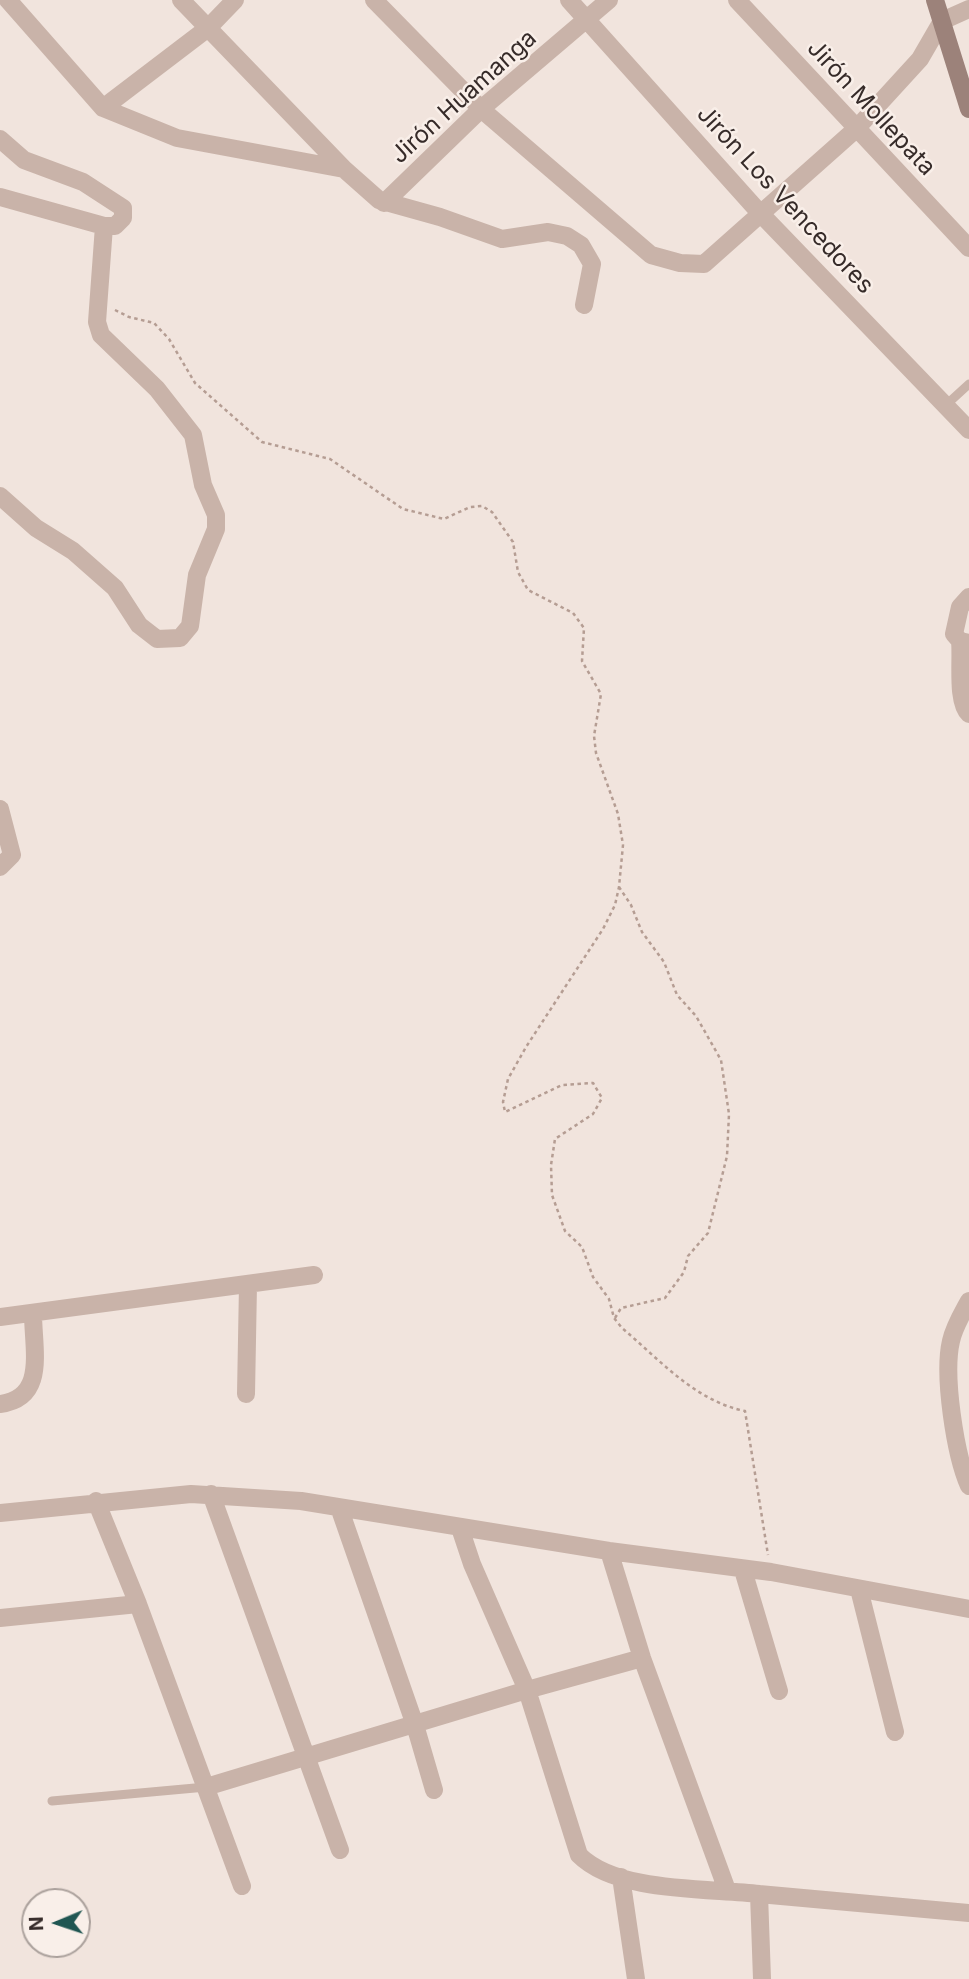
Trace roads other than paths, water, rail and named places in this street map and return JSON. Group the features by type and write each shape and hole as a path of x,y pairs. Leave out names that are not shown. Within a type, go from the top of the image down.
{"street":[{"path":"8,0 103,108 177,138 344,169"},
{"path":"181,0 344,169 384,203 440,216 502,239 548,232 567,236 581,245 592,264 584,305"},
{"path":"103,108 208,28 235,0"},
{"path":"374,0 481,109 651,255 680,263 704,264 759,212 856,129 920,59 942,21 944,0"},
{"name":"Jirón Los Vencedores","path":"569,0 759,212 969,430"},
{"name":"Jirón Huamanga","path":"384,203 481,109 609,0"},
{"name":"Jirón Mollepata","path":"737,0 969,248"},
{"path":"935,0 969,109"},
{"path":"942,21 969,9"},
{"path":"0,139 24,160 82,182 122,208 123,218 115,226 104,226 0,197"},
{"path":"0,496 36,528 73,551 115,588 139,625 157,639 180,638 186,635 190,625 197,575 216,529 216,515 203,485 193,435 183,419 101,335 97,322 104,226"},
{"path":"969,597 960,607 954,634 964,642 961,686 964,709 969,714"},
{"path":"0,808 12,855 0,867"},
{"path":"0,1317 314,1275"},
{"path":"246,1394 248,1285"},
{"path":"969,1301 954,1329 948,1354 957,1438 969,1486"},
{"path":"0,1404 14,1402 28,1394 33,1378 33,1314"},
{"path":"211,1494 340,1850"},
{"path":"0,1513 96,1501 211,1494 301,1501 340,1510 609,1551 771,1572 969,1609"},
{"path":"96,1501 138,1604 242,1886"},
{"path":"340,1510 415,1725 434,1790"},
{"path":"460,1528 472,1564 512,1650 527,1690 579,1855 601,1872 671,1886 969,1913"},
{"path":"609,1551 642,1658 727,1890"},
{"path":"743,1570 779,1691"},
{"path":"859,1590 895,1732"},
{"path":"0,1618 138,1604"},
{"path":"206,1787 642,1658"},
{"path":"621,1877 636,1979"},
{"path":"759,1895 762,1979"}],"lane":[{"path":"946,405 969,384"},
{"path":"52,1801 206,1787"}]}
